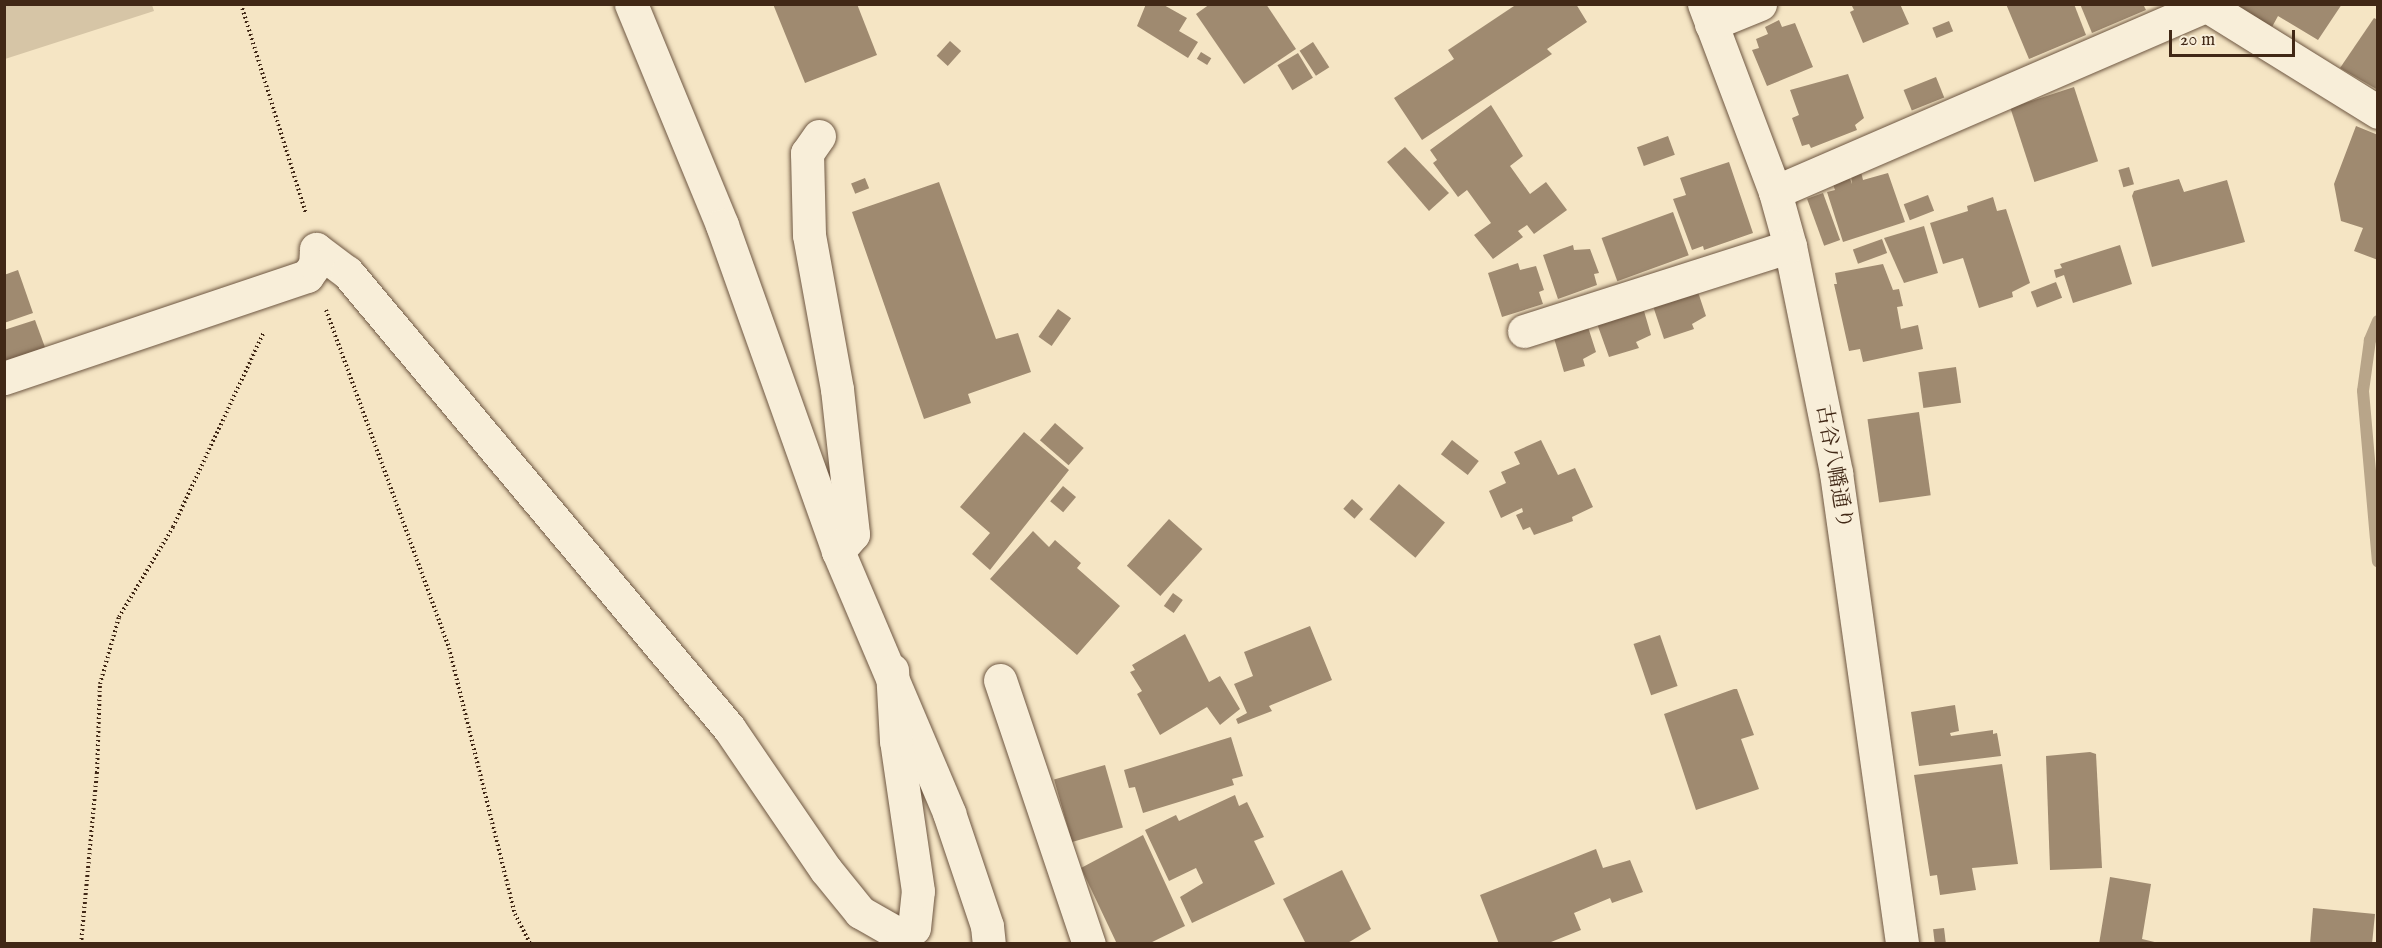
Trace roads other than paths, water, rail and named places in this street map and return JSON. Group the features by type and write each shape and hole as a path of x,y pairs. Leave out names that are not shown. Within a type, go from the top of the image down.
{"street":[{"path":"631,4 722,225 838,550 892,670 949,813 987,926 989,944"},
{"path":"1708,14 1760,4"},
{"path":"1775,192 2205,5 2378,112"},
{"name":"古谷八幡通り","path":"1708,14 1775,192 1790,246 1836,473 1902,944"},
{"path":"819,136 807,153 809,235 837,389 853,534 838,550"},
{"path":"1524,331 1790,246"},
{"path":"4,378 276,285 314,261 347,272 721,718 826,870 860,912 902,936 914,928 918,891 896,741 892,670"},
{"path":"1000,680 1089,944"}],"waterway":[{"path":"2378,321 2370,340 2363,391 2378,561"}]}
